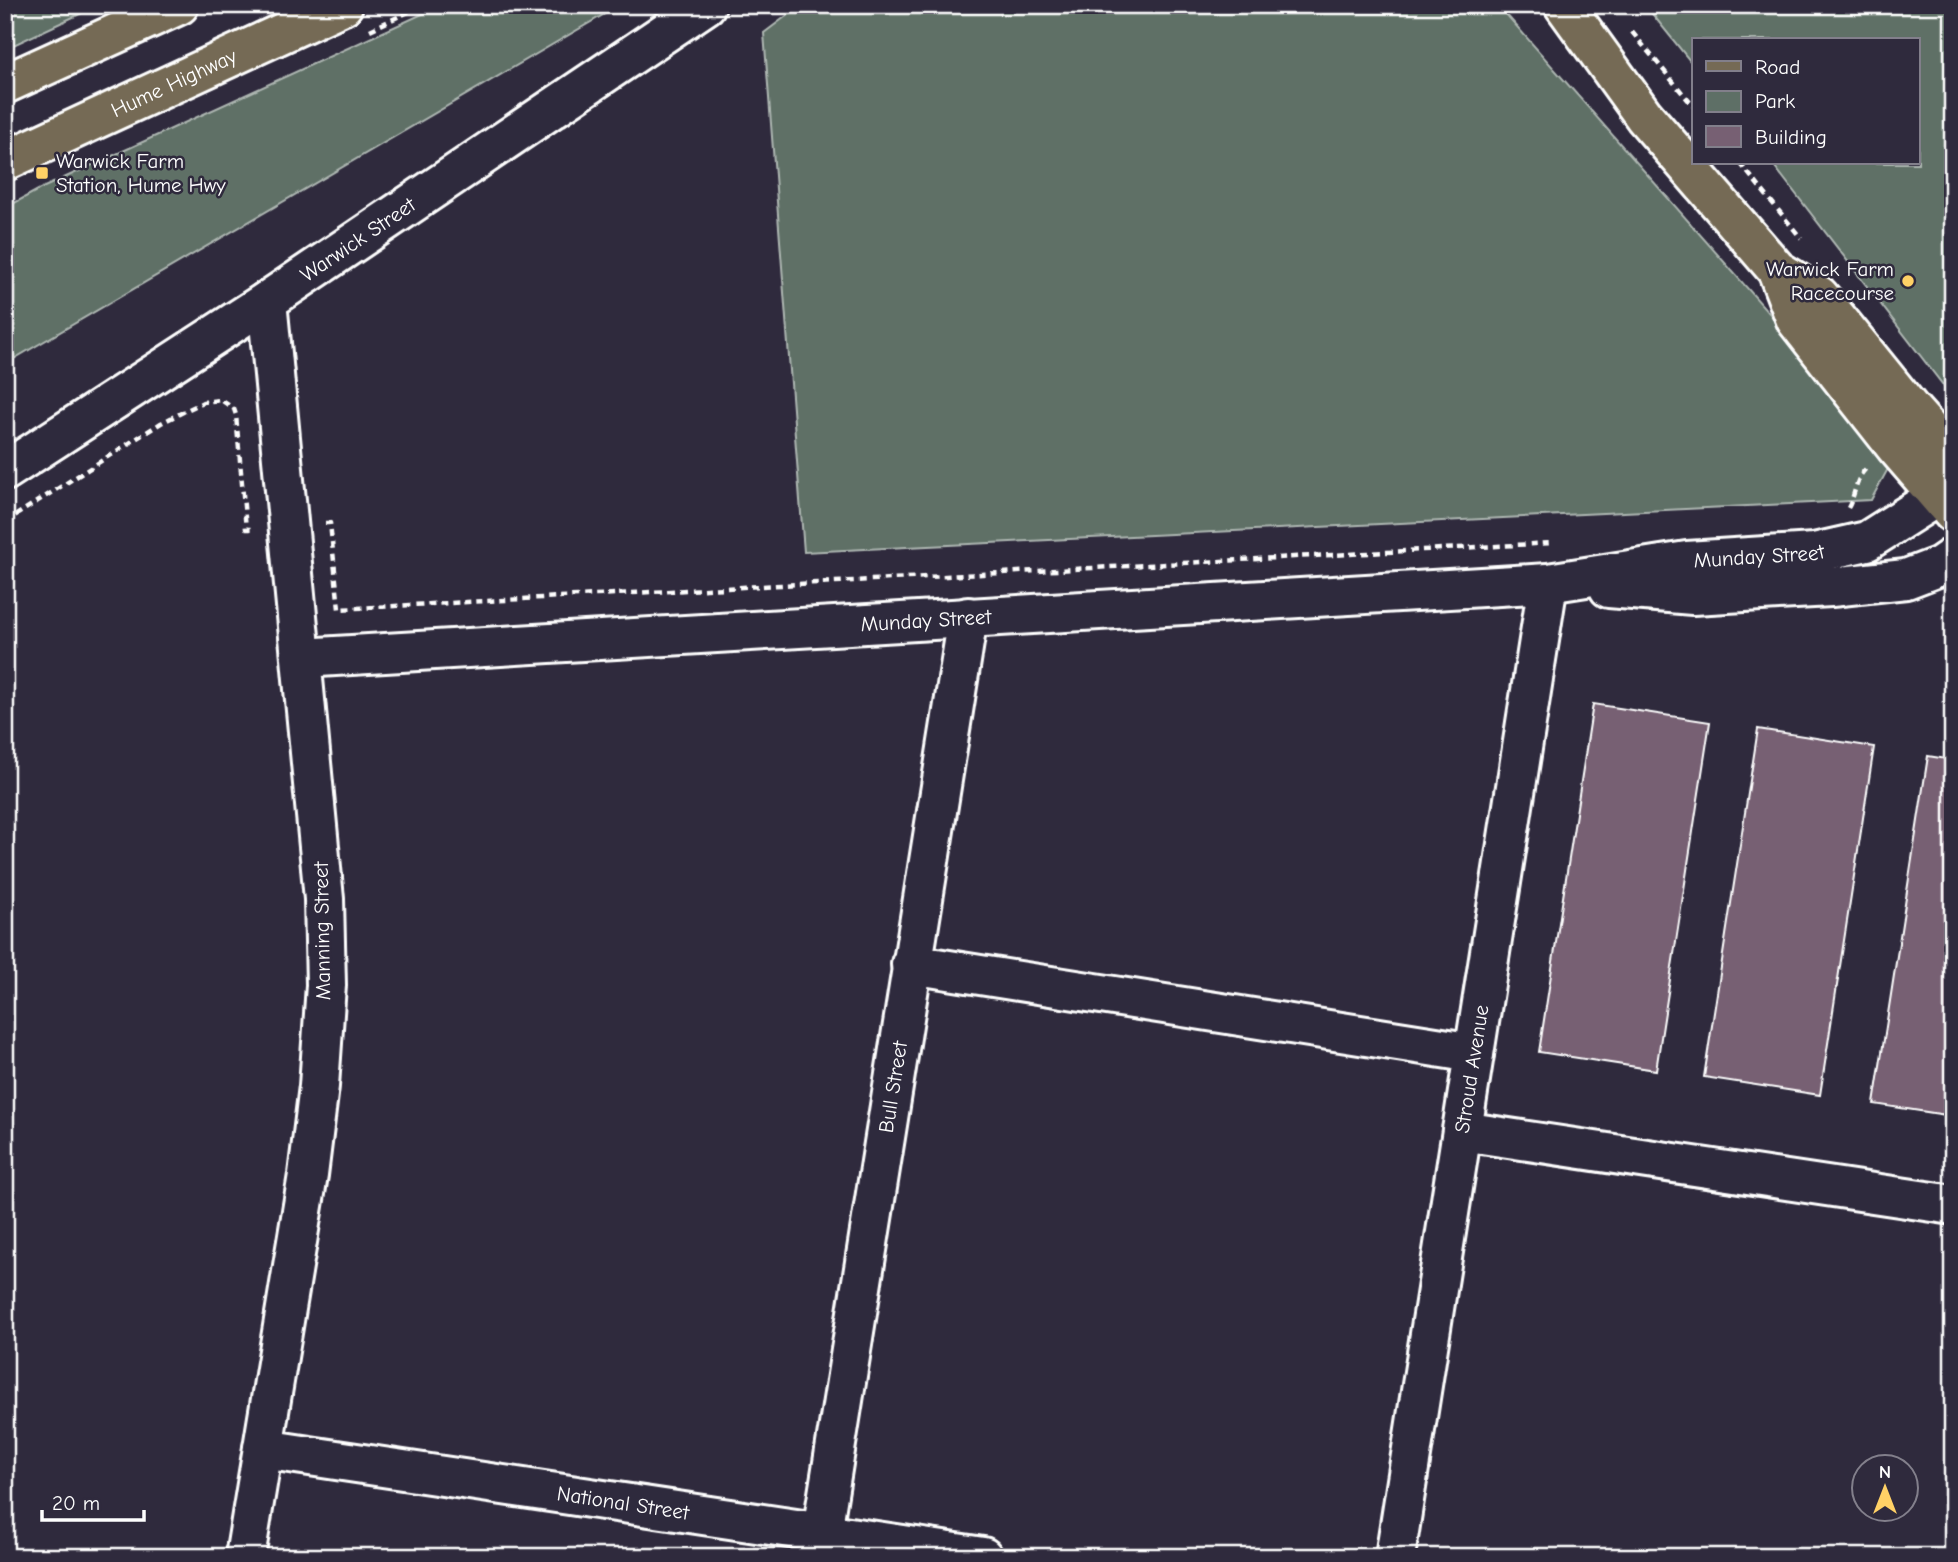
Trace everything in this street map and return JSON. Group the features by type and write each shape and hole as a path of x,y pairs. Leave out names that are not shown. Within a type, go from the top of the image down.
{"main road":[{"path":"5,85 180,5"},
{"name":"Hume Highway","path":"5,161 343,5"},
{"path":"1564,5 1644,116 1777,270 1819,296 1953,457"},
{"path":"1777,270 1796,320 1895,446 1948,498"}],"street":[{"name":"Warwick Street","path":"5,471 267,301 706,5"},
{"name":"Manning Street","path":"245,1557 308,1175 326,985 324,899 267,301"},
{"name":"Munday Street","path":"302,658 1548,583 1687,561 1814,553 1867,541 1948,498"},
{"name":"Munday Street","path":"1548,583 1693,595 1817,588 1906,579 1940,566 1953,557"},
{"name":"Stroud Avenue","path":"1395,1557 1548,583"},
{"name":"Bull Street","path":"820,1544 968,617"},
{"path":"911,964 1474,1053"},
{"path":"1462,1131 1953,1205"},
{"name":"National Street","path":"263,1449 820,1544 983,1557"}],"path":[{"path":"1627,26 1692,105"},
{"path":"5,522 161,424 203,402 221,400 234,409 236,415 246,530"},
{"path":"1845,513 1854,497 1860,474"},
{"path":"330,523 339,609 1553,542"}],"green space":[{"path":"5,5 99,5 5,49"},
{"path":"442,5 620,5 5,364 5,208 40,189"},
{"path":"801,5 1498,5 1895,456 1871,500 804,552 764,33"},
{"name":"Warwick Farm Racecourse","path":"1645,5 1953,5 1953,398 1773,164 1920,164 1920,38 1692,38 1692,64"}],"building":[{"path":"1593,704 1710,722 1656,1070 1539,1052"},
{"path":"1758,729 1874,747 1820,1095 1704,1077"},
{"path":"1928,756 1953,760 1953,1116 1874,1104"}],"place":[{"name":"Warwick Farm Station, Hume Hwy","path":"42,173"},
{"name":"Warwick Farm Racecourse","path":"1908,281"}]}
